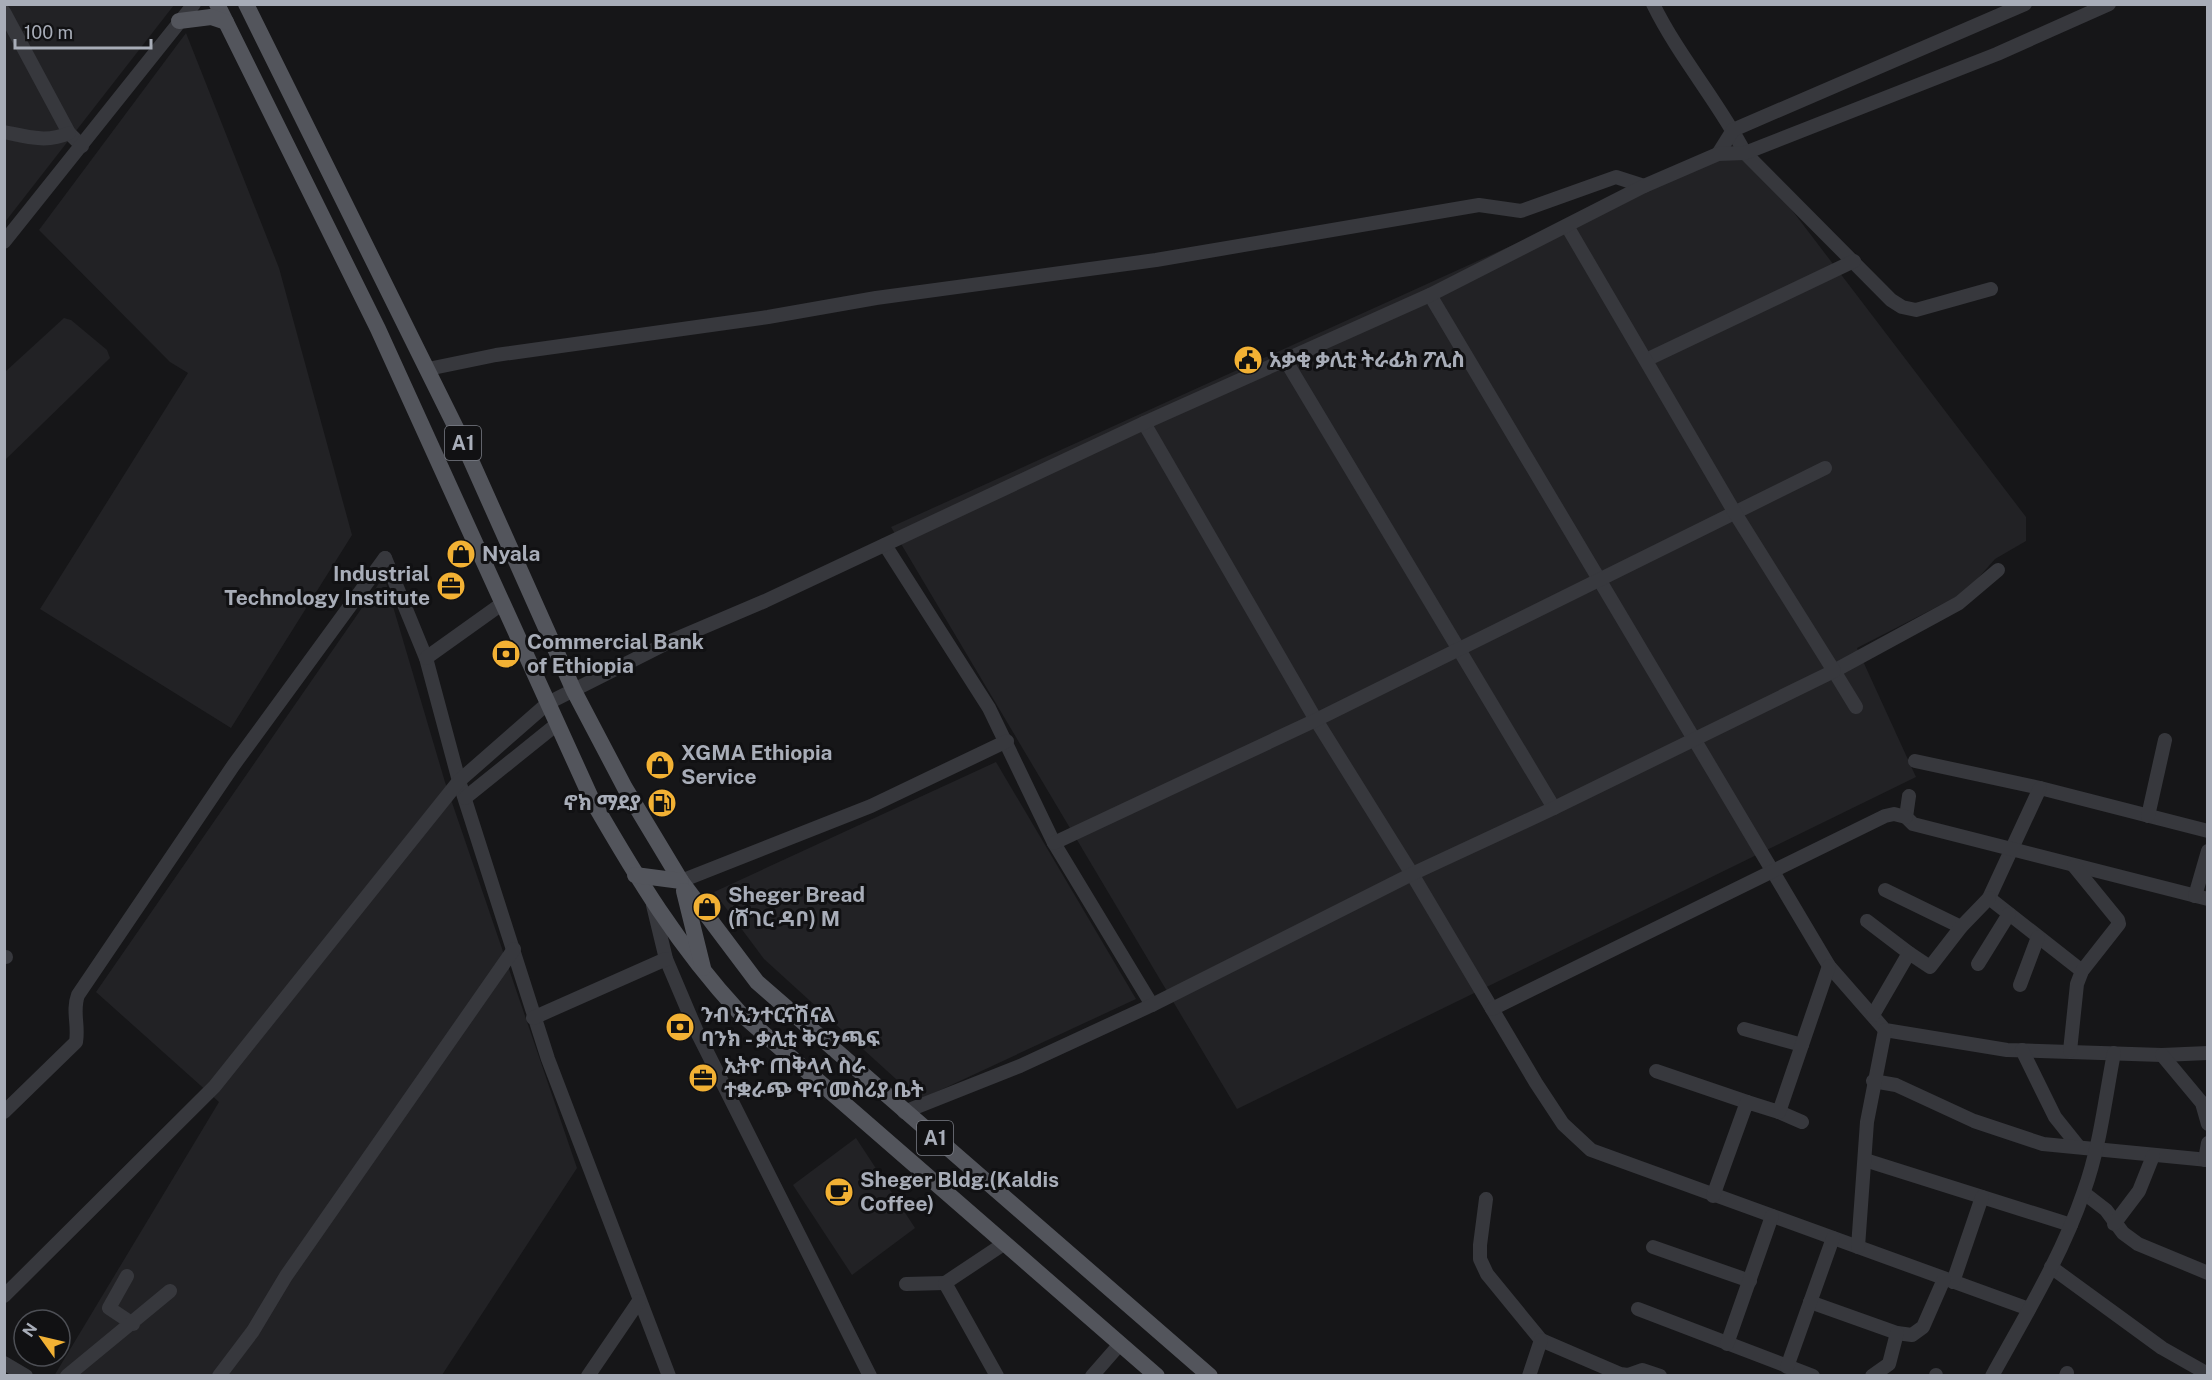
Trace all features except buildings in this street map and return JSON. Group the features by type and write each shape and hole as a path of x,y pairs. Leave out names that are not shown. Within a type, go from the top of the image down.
{"main road":[{"name":"A1","path":"217,4 378,329 592,800 653,902 705,975 739,1012 1157,1376"},
{"name":"A1","path":"246,4 428,369 574,692 625,788 681,881 757,982 1210,1376"},
{"path":"179,21 211,17 226,22"},
{"path":"635,875 681,881"},
{"name":"A1","path":"681,881 705,975"}],"street":[{"path":"1653,4 1665,30 1733,130 1745,153 1891,300 1909,310 1991,289"},
{"path":"1718,154 1733,130 2008,8 2025,4"},
{"path":"4,1296 214,1087 459,781 548,703 574,692 671,641 885,545 1144,423 1430,295 1644,186 1718,154 1745,153 1996,54 2109,4"},
{"path":"4,242 194,5"},
{"path":"4,12 69,133 82,146"},
{"path":"4,132 44,140 55,139 69,133"},
{"path":"428,369 496,355 768,317 876,298 1156,260 1479,205 1521,211 1616,177 1644,186"},
{"path":"1567,226 1735,513 1856,707"},
{"path":"1646,360 1854,261"},
{"path":"1430,295 1829,966 1844,986 1885,1030 2022,1050 2162,1055 2208,1053"},
{"path":"1286,361 1554,808"},
{"path":"1144,423 1316,720 1412,874 1491,1009 1558,1115 1581,1143 1591,1150 1713,1196 2029,1309"},
{"path":"1054,843 1316,720 1825,468"},
{"path":"885,545 983,699 1007,741 1054,843 1152,1005"},
{"path":"4,1112 76,1042 78,1033 74,1012 78,994 233,766 385,558 426,658 459,781 514,948 533,1018 669,1376"},
{"path":"904,1112 1020,1066 1152,1005 1412,874 1554,808 1834,671 1959,603 1998,570"},
{"path":"426,658 503,603"},
{"path":"465,798 557,724"},
{"path":"2148,816 2165,740"},
{"path":"681,881 871,806 1007,741"},
{"path":"1915,761 2040,788 2208,831"},
{"path":"1867,921 1930,967 1961,927 1989,898 2040,788"},
{"path":"1906,817 1909,796"},
{"path":"1491,1009 1885,816 1894,814 1906,817 1913,824 2201,898 2208,851"},
{"path":"2070,1051 2075,994 2082,971 2119,924 2074,866"},
{"path":"1885,890 1961,927"},
{"path":"1989,898 2082,971"},
{"path":"653,902 666,959 697,1032 870,1376"},
{"path":"1978,964 2009,914"},
{"path":"2020,986 2038,937"},
{"path":"219,1376 253,1331 285,1276 514,948"},
{"path":"1873,1015 1909,953"},
{"path":"533,1018 666,959"},
{"path":"1779,1112 1829,966"},
{"path":"1744,1029 1802,1045"},
{"path":"1858,1247 1873,1081 1885,1030"},
{"path":"2022,1050 2055,1117 2079,1147"},
{"path":"1992,1376 2051,1267 2084,1193 2114,1053"},
{"path":"2162,1055 2202,1103 2208,1124"},
{"path":"1656,1071 1779,1112 1802,1122"},
{"path":"1873,1081 1904,1089 1974,1121 2043,1144 2206,1160 2208,1143"},
{"path":"1713,1196 1747,1102"},
{"path":"2114,1224 2139,1191 2153,1156"},
{"path":"1865,1160 2071,1225"},
{"path":"2084,1193 2106,1210 2114,1224 2138,1244 2208,1273"},
{"path":"1810,1302 1897,1333 1918,1333 1949,1281 1982,1197"},
{"path":"1486,1199 1482,1220 1480,1259 1487,1274 1541,1340 1620,1374 1628,1376 1642,1370 1660,1376"},
{"path":"1727,1344 1773,1216"},
{"path":"1787,1367 1833,1238"},
{"path":"906,1284 945,1283 1005,1243"},
{"path":"1653,1247 1750,1281"},
{"path":"2051,1267 2169,1353 2208,1374"},
{"path":"128,1276 109,1308 133,1324"},
{"path":"945,1283 997,1376"},
{"path":"67,1376 133,1324 170,1291"},
{"path":"588,1376 639,1301"},
{"path":"1638,1309 1813,1376"},
{"path":"1872,1376 1890,1365 1897,1333"},
{"path":"1529,1376 1541,1340"},
{"path":"1092,1376 1120,1344"},
{"path":"4,1363 26,1376"}],"shaded area":[{"path":"5,5 174,5 5,222"},
{"path":"186,33 279,268 352,535 231,728 40,609 188,373 170,362 39,230"},
{"path":"1740,142 2026,517 2026,541 1995,559 1966,592 1857,648 1916,777 1237,1109 891,527"},
{"path":"64,318 71,320 107,350 110,358 5,460 5,372"},
{"path":"384,576 445,782 577,1168 442,1375 54,1376 59,1368 72,1368 72,1346 219,1102 96,992"},
{"path":"996,762 1136,999 919,1100 764,959 714,892"},
{"path":"856,1138 915,1228 852,1275 793,1185"}],"place":[{"name":"አቃቂ ቃሊቲ ትራፊክ ፖሊስ","path":"1248,360"},
{"name":"Nyala","path":"461,554"},
{"name":"Industrial Technology Institute","path":"451,586"},
{"name":"Commercial Bank of Ethiopia","path":"506,654"},
{"name":"XGMA Ethiopia Service","path":"660,765"},
{"name":"ኖክ ማደያ","path":"662,803"},
{"name":"Sheger Bread (ሸገር ዳቦ) M","path":"707,907"},
{"name":"ንብ ኢንተርናሽናል ባንክ - ቃሊቲ ቅርንጫፍ","path":"680,1027"},
{"name":"ኢትዮ ጠቅላላ ስራ ተቋራጭ ዋና መስሪያ ቤት","path":"703,1078"},
{"name":"Sheger Bldg.(Kaldis Coffee)","path":"839,1192"}]}
